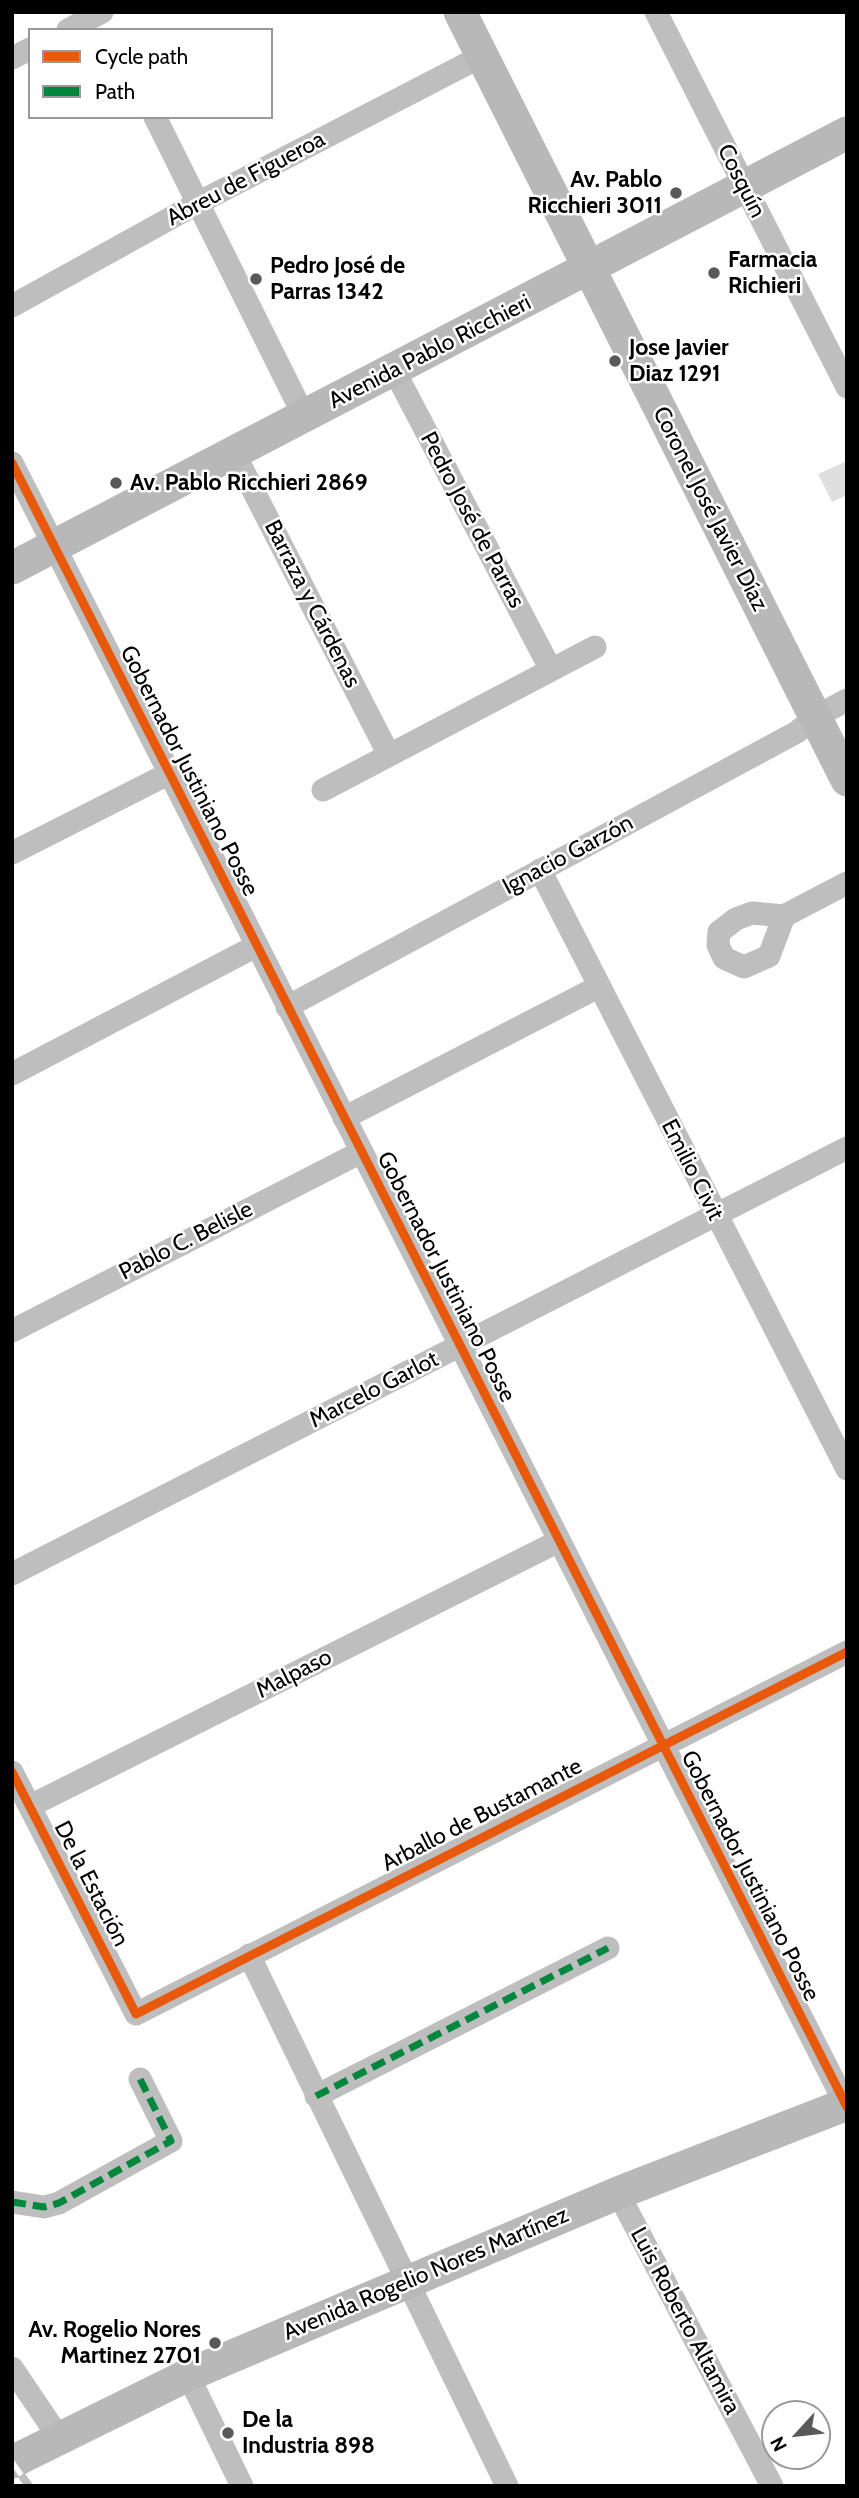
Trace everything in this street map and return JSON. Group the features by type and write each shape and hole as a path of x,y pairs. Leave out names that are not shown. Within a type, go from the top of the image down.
{"main road":[{"name":"Coronel José Javier Díaz","path":"460,12 847,780"},
{"name":"Avenida Pablo Ricchieri","path":"12,568 50,541 297,402 585,262 740,181 847,117"},
{"name":"Avenida Pablo Ricchieri","path":"740,181 847,134"},
{"name":"Avenida Pablo Ricchieri","path":"12,551 50,541 234,453 394,370 585,262"},
{"name":"Avenida Rogelio Nores Martínez","path":"12,2462 188,2375 618,2193 846,2105"}],"street":[{"path":"72,28 103,12 111,28"},
{"name":"Cosquín","path":"656,12 847,387"},
{"path":"12,58 28,50"},
{"name":"Abreu de Figueroa","path":"12,306 198,203 482,56"},
{"path":"156,119 297,402"},
{"name":"Pedro José de Parras","path":"394,370 551,670"},
{"name":"Barraza y Cárdenas","path":"234,453 389,755"},
{"name":"Gobernador Justiniano Posse","path":"12,463 846,2105"},
{"path":"323,790 595,647"},
{"name":"Ignacio Garzón","path":"287,1007 797,732 815,717 847,700"},
{"path":"12,853 168,774"},
{"name":"Emilio Civit","path":"540,870 847,1469"},
{"path":"784,916 847,883"},
{"path":"12,1074 256,946"},
{"path":"344,1118 598,986"},
{"name":"Marcelo Garlot","path":"12,1574 847,1148"},
{"name":"Pablo C. Belisle","path":"12,1331 360,1152"},
{"name":"Malpaso","path":"30,1806 559,1541"},
{"name":"Arballo de Bustamante","path":"136,2014 847,1652"},
{"name":"De la Estación","path":"12,1772 136,2014"},
{"path":"316,2096 608,1948"},
{"path":"249,1955 507,2486"},
{"path":"12,2202 44,2207 60,2203 171,2141 140,2080"},
{"name":"Luis Roberto Altamira","path":"618,2193 772,2486"},
{"path":"12,2368 60,2439"},
{"path":"188,2375 242,2486"}],"building":[{"path":"847,461 847,495 832,502 818,474"}],"railway":[{"path":"12,2462 29,2486"}],"marked path":[{"path":"316,2096 608,1948"},
{"path":"12,2202 44,2207 59,2203 171,2141 140,2079"}],"cycle path":[{"path":"12,463 847,2107"},
{"path":"12,1772 136,2014 847,1652"}],"place":[{"name":"Av. Pablo Ricchieri 3011","path":"676,193"},
{"name":"Farmacia Richieri","path":"714,273"},
{"name":"Pedro José de Parras 1342","path":"256,279"},
{"name":"Jose Javier Diaz 1291","path":"615,361"},
{"name":"Av. Pablo Ricchieri 2869","path":"116,483"},
{"name":"Av. Rogelio Nores Martinez 2701","path":"215,2343"},
{"name":"De la Industria 898","path":"228,2433"}]}
